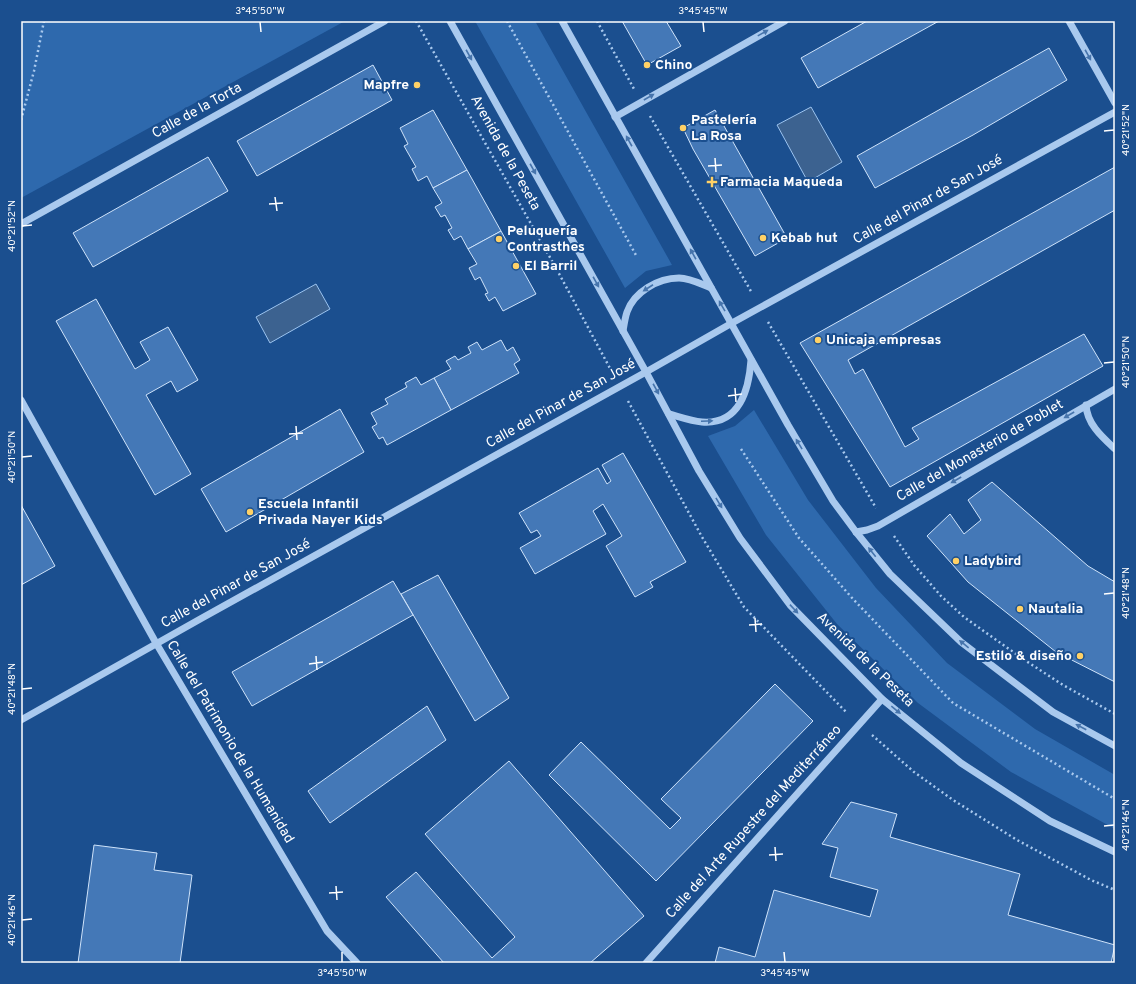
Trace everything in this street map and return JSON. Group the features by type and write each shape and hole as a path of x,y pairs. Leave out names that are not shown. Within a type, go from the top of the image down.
{"street":[{"name":"Calle de la Torta","path":"21,224 385,21"},
{"name":"Avenida de la Peseta","path":"450,21 646,372 699,471 744,544 790,605 882,699 961,763 1050,821 1115,852"},
{"path":"562,21 788,425 833,500 856,532 890,574 961,642 1053,712 1115,746"},
{"path":"616,117 785,21"},
{"path":"1069,21 1115,103"},
{"name":"Calle del Pinar de San José","path":"21,720 156,643 1115,112"},
{"path":"623,331 627,311 634,300 646,288 661,281 679,278 694,281 711,288"},
{"path":"669,414 703,422 714,421 727,417 740,405 750,379 752,360"},
{"name":"Calle del Monasterio de Poblet","path":"856,532 878,526 1115,389"},
{"name":"Calle del Patrimonio de la Humanidad","path":"21,400 156,643 327,931 357,963"},
{"path":"1086,406 1086,412 1095,428 1115,449"},
{"name":"Calle del Arte Rupestre del Mediterráneo","path":"646,963 882,699"}],"path":[{"path":"21,120 34,71 44,21"},
{"name":"Avenida de la Peseta","path":"416,21 556,268 606,360"},
{"path":"507,21 637,257"},
{"path":"597,21 760,308 877,508"},
{"path":"633,409 702,537 744,607 851,717"},
{"path":"741,449 799,538 853,599 953,703 1115,799"},
{"path":"893,535 914,565 941,596 964,617 1023,659 1063,685 1115,714"},
{"path":"874,737 914,772 952,800 1017,840 1092,880 1115,890"}],"shaded area":[{"path":"21,21 345,21 21,198"},
{"path":"475,21 535,21 672,265 646,271 625,288"},
{"path":"811,107 842,162 808,182 777,125"},
{"path":"316,284 330,309 270,343 256,317"},
{"path":"754,410 808,500 876,588 947,663 1035,729 1115,775 1115,829 1011,772 918,703 837,624 766,535 708,436 735,426"}],"building":[{"path":"622,21 666,21 681,46 647,65"},
{"path":"867,21 939,21 818,88 801,58"},
{"path":"1049,48 1067,80 973,135 875,188 857,156"},
{"path":"373,65 392,100 257,176 237,141"},
{"path":"433,110 467,170 433,188 427,176 418,181 412,169 416,167 404,146 408,144 400,128"},
{"path":"715,110 787,238 755,256 693,149 683,128"},
{"path":"208,157 228,191 93,267 73,233"},
{"path":"1115,167 1115,210 848,360 855,374 863,369 905,447 919,439 912,428 1084,334 1103,366 890,487 800,343"},
{"path":"467,170 501,231 468,249 461,236 454,240 448,230 452,228 445,215 441,217 435,207 442,203 433,188"},
{"path":"501,231 536,294 503,311 495,297 489,301 485,294 488,293 480,277 475,280 469,268 477,264 468,249"},
{"path":"96,299 135,369 150,360 140,342 168,327 198,380 177,392 171,381 146,395 191,474 155,495 56,321"},
{"path":"501,340 507,351 513,347 520,360 514,364 519,373 451,410 434,378 451,369 446,361 455,356 458,360 471,353 468,347 477,342 482,350"},
{"path":"416,377 421,385 434,378 451,410 387,445 383,437 379,439 372,427 377,424 371,413 388,404 385,399 407,387 405,383"},
{"path":"340,409 364,452 226,532 201,489"},
{"path":"623,453 686,562 650,582 653,587 635,597 606,546 622,536 603,504 593,511 606,534 535,574 520,548 541,536 537,530 531,533 519,513 598,468 607,484 611,481 602,465"},
{"path":"992,482 1088,566 1115,582 1115,682 1056,652 968,582 927,536 950,514 964,534 981,520 968,500"},
{"path":"21,505 55,566 21,585"},
{"path":"438,575 509,698 475,721 401,594"},
{"path":"393,581 413,615 252,706 232,672"},
{"path":"775,684 813,721 656,881 549,775 581,742 670,829 681,818 661,799"},
{"path":"427,706 446,740 330,823 308,791"},
{"path":"509,761 644,916 590,963 444,963 386,897 416,872 492,958 515,937 425,834"},
{"path":"851,802 897,814 890,837 1020,874 1008,915 1115,945 1111,963 715,963 719,947 755,957 774,890 870,917 878,890 830,877 838,848 822,844"},
{"path":"94,845 157,853 154,870 192,875 180,963 78,963"}],"place":[{"name":"Chino","path":"647,65"},
{"name":"Mapfre","path":"417,85"},
{"name":"Pastelería La Rosa","path":"683,128"},
{"name":"Farmacia Maqueda","path":"712,182"},
{"name":"Kebab hut","path":"763,238"},
{"name":"Peluquería Contrasthes","path":"499,239"},
{"name":"El Barril","path":"516,266"},
{"name":"Unicaja empresas","path":"818,340"},
{"name":"Escuela Infantil Privada Nayer Kids","path":"250,512"},
{"name":"Ladybird","path":"956,561"},
{"name":"Nautalia","path":"1020,609"},
{"name":"Estilo & diseño","path":"1080,656"}]}
